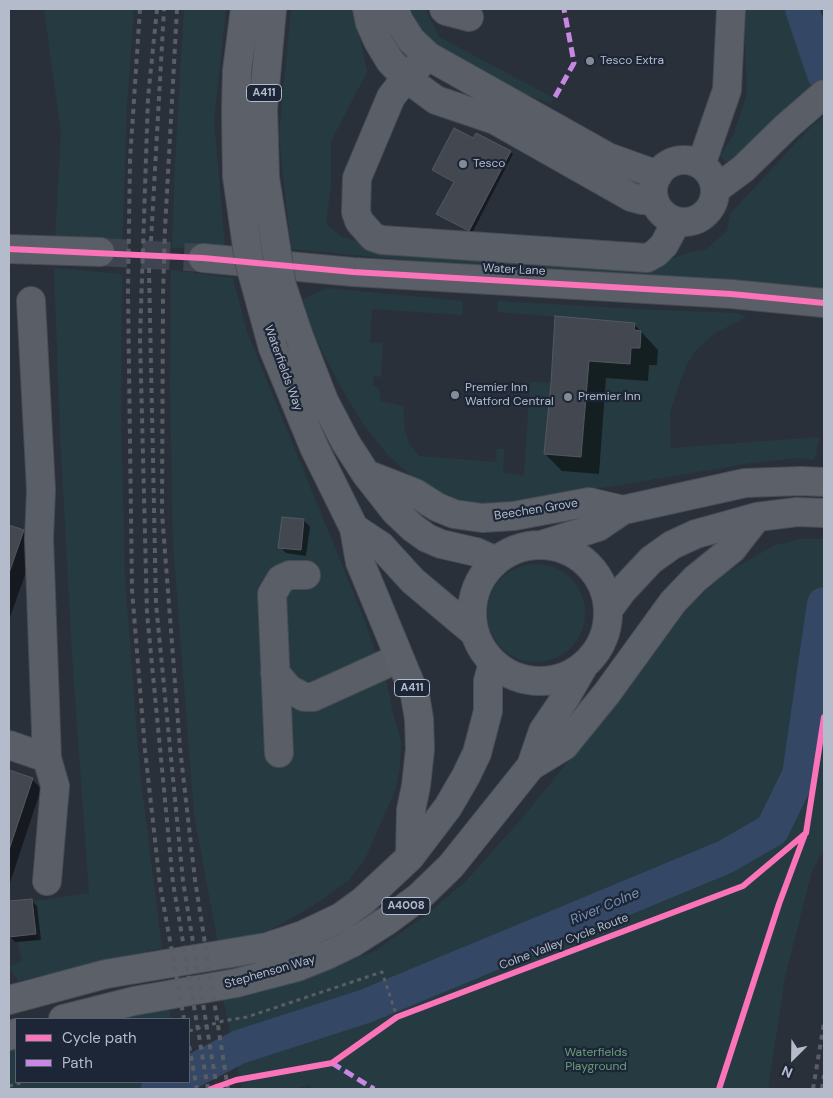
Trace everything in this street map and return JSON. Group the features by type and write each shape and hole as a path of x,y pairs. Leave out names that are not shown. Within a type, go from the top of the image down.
{"main road":[{"name":"Waterfields Way","path":"244,9 237,81 237,176 249,261 273,348 314,447 354,528"},
{"name":"Waterfields Way","path":"272,9 262,109 265,178 282,286 324,401 346,443 366,474 395,511 413,528 427,538 441,544 476,552 494,560"},
{"name":"Beechen Grove","path":"366,474 415,493 437,507 454,514 482,518 514,516 589,502 623,510"},
{"name":"Beechen Grove","path":"542,545 598,527 623,510 745,483 813,481"},
{"path":"608,610 651,560 672,545 696,534 757,517 797,512 824,513"},
{"name":"A4008","path":"531,766 564,746 607,693 673,602 696,579 732,549 757,517"},
{"path":"354,528 381,546 413,581 475,633 493,663 513,676 537,681 552,681 564,679 583,667 599,646 606,631 608,610 601,583 588,564 569,552 542,545 524,546 504,552 494,560 475,593 472,618 475,633"},
{"name":"A411","path":"354,528 360,562 415,695 419,719 420,749 411,810 410,857"},
{"name":"Stephenson Way","path":"9,1000 106,974 267,947 341,917 387,881 410,857 448,807 477,753 488,711 488,681 493,663"},
{"name":"Stephenson Way","path":"67,1018 134,1001 236,983 297,967 352,943 388,920 419,897 451,866 531,766 543,731 583,667"}],"street":[{"path":"367,9 370,24 390,61 406,78 436,100 495,120 631,196 642,200 656,188 664,167 677,161 692,161 709,171 714,180 716,189 715,199 711,208 696,220 687,222 678,221 664,214 656,188 608,157 428,56 411,40 394,9"},
{"path":"701,165 727,90 731,9"},
{"path":"428,56 406,78 391,97 357,178 356,212 359,221 372,237 382,240 646,258 656,253 664,245 678,221"},
{"path":"716,189 743,169 786,127 824,94"},
{"path":"9,249 100,252"},
{"name":"Water Lane","path":"203,258 353,272 731,294 824,303"},
{"path":"32,301 41,490 39,539 47,758 55,786 47,881"},
{"path":"279,753 272,594 280,579 290,575 306,574"},
{"path":"275,673 289,689 304,697 312,696 399,658"},
{"path":"9,745 47,758"}],"path":[{"path":"190,1031 223,1021 247,1017 382,972 396,1017"},
{"path":"388,1022 406,1013"}],"green space":[{"path":"44,9 134,9 127,105 122,247 55,239 61,133"},
{"path":"184,9 226,9 214,120 225,246 172,248"},
{"path":"291,9 351,9 359,34 367,72 331,141 331,185 326,224 342,237 365,243 652,266 690,252 705,250 727,231 730,214 809,129 824,116 824,291 657,283 291,249 279,136"},
{"path":"404,9 425,9 439,37 554,98 551,103 494,84 432,48"},
{"path":"744,9 818,9 821,37 824,46 824,72 739,161 726,162 720,156 733,136 747,94"},
{"path":"54,268 122,274 121,417 125,578 140,773 162,948 18,981 9,967 22,961 18,943 37,939 34,901 89,893 73,670 60,433"},
{"path":"171,270 233,278 247,332 364,619 387,685 401,742 400,767 395,791 365,859 348,881 317,903 269,931 218,944 194,814 173,545 170,386"},
{"path":"327,288 462,301 463,315 372,309 370,342 383,343 381,377 374,376 373,385 379,389 381,401 403,406 405,431 410,445 419,456 496,462 497,449 504,449 503,473 522,476 524,474 530,384 532,382 551,383 544,454 581,457 589,361 630,364 631,348 640,348 641,331 634,330 634,323 498,312 497,301 738,313 747,317 715,333 695,351 687,364 670,413 671,448 820,437 814,460 799,458 757,462 518,502 467,506 425,488 388,455 364,425 346,396 309,323 303,299"},
{"name":"Waterfields Playground","path":"801,539 824,539 824,850 812,871 785,977 768,1089 312,1089 310,1085 294,1089 242,1089 223,998 261,992 373,952 425,916 467,880 523,817 624,693 693,601 728,572 775,545"},
{"path":"536,564 555,568 571,578 581,594 585,613 581,632 571,648 555,658 536,662 517,658 501,648 491,632 487,613 491,594 501,578 517,568"},
{"path":"169,1008 171,1018 124,1018"},
{"path":"15,1049 15,1083 182,1083 184,1089 9,1089 9,1052"}],"water":[{"path":"789,9 812,9 817,27 794,28"}],"building":[{"path":"454,128 473,138 476,133 511,151 469,231 436,214 454,182 432,170"},
{"name":"Premier Inn","path":"555,316 635,323 634,330 641,331 640,348 631,348 630,364 589,361 581,457 544,454"},
{"path":"282,517 304,519 301,550 278,548"},
{"path":"9,525 24,530 9,573"},
{"path":"9,770 33,778 9,850"},
{"path":"32,899 36,934 9,937 9,901"}],"waterway":[{"name":"River Colne","path":"802,9 824,74"},
{"name":"River Colne","path":"190,1072 239,1047 366,1006 725,857 772,830 799,775 824,604"},
{"name":"River Colne","path":"158,1089 171,1083"}],"tunnel":[{"path":"100,252 203,258"}],"railway":[{"path":"140,9 130,160 128,292 132,590 145,750 160,885 184,1018"},
{"path":"157,9 148,98 140,338 147,613 173,883 208,1089"},
{"path":"151,241 164,9"},
{"path":"177,9 163,294 162,513 180,748 195,880 228,1089"},
{"path":"149,268 156,604 183,881 217,1089"},
{"path":"813,1089 824,1023"},
{"path":"190,1051 197,1089"},
{"path":"822,1089 824,1075"}],"marked path":[{"path":"555,97 574,63 564,9"},
{"path":"332,1063 374,1089"}],"cycle path":[{"path":"9,249 203,258 353,272 731,294 824,303"},
{"name":"Colne Valley Cycle Route","path":"211,1089 236,1080 332,1063 397,1017 743,886 806,833 824,717"},
{"path":"719,1089 779,904 805,834"}],"place":[{"name":"Tesco Extra","path":"590,61"},
{"name":"Tesco","path":"463,164"},
{"name":"Premier Inn Watford Central","path":"455,395"},
{"name":"Premier Inn","path":"568,397"}]}
